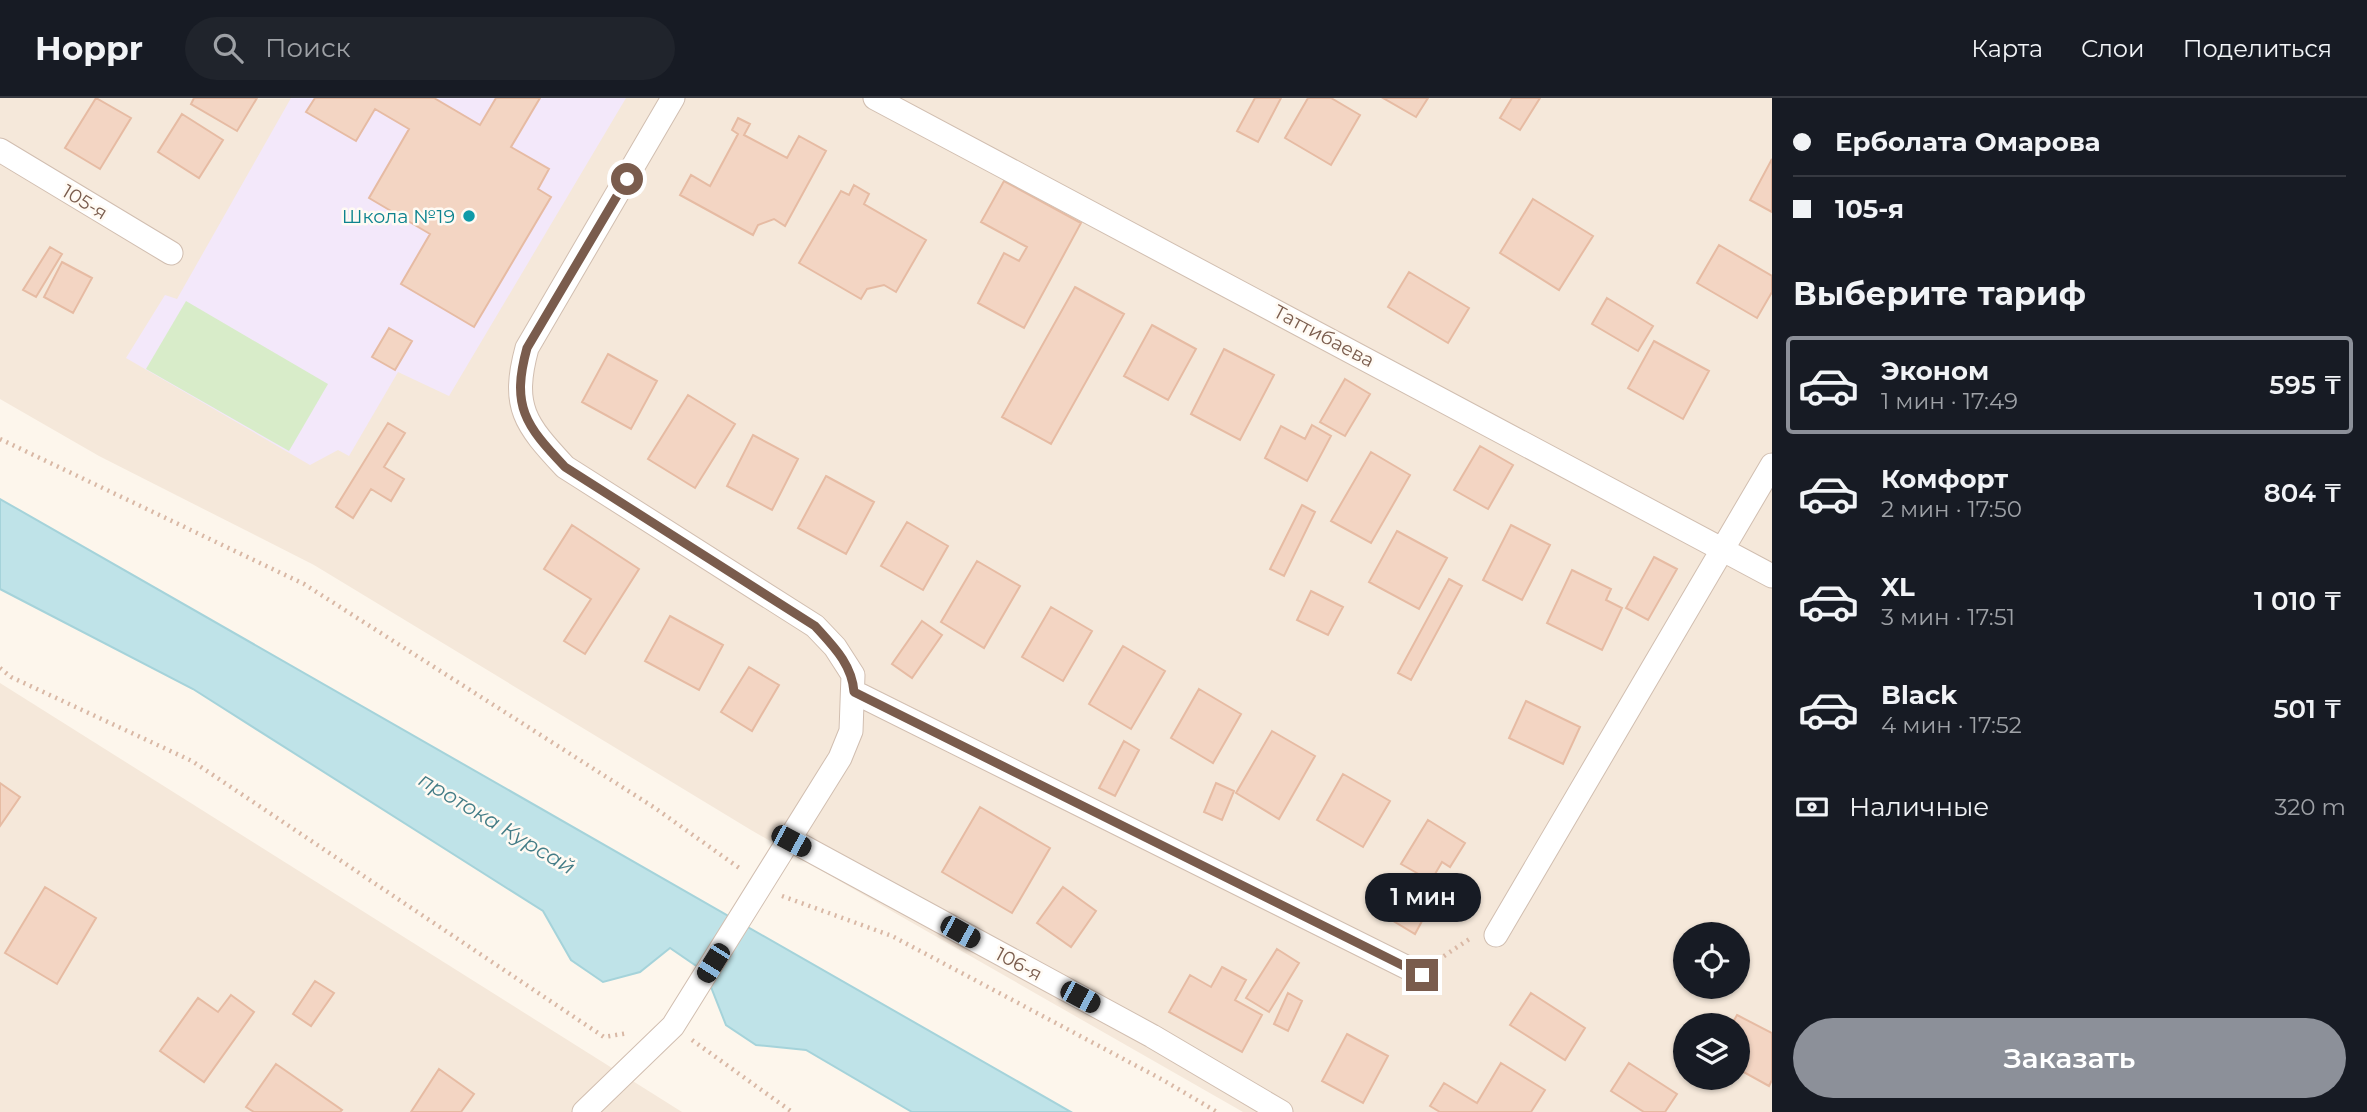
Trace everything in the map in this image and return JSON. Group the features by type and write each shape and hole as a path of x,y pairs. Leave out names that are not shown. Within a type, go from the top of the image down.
{"street":[{"path":"584,1112 673,1026 791,841 841,758 851,731 853,674 835,647 815,626 565,467 542,443 522,411 520,375 527,348 673,98"},
{"name":"Таттибаева","path":"875,98 1772,576"},
{"name":"105-я","path":"0,150 171,253"},
{"path":"1496,935 1772,465"},
{"path":"854,692 1422,975"},
{"name":"106-я","path":"791,841 1152,1036 1281,1112"}],"path":[{"path":"0,439 304,584 655,808 758,892 778,895 892,936 1163,1080 1217,1112"},
{"path":"0,668 11,677 192,761 604,1037 632,1033"},
{"path":"1422,975 1444,954 1471,938 1496,935"},
{"path":"673,1026 792,1112"}],"shaded area":[{"path":"0,98 1772,98 1772,1112 1243,1112 751,830 314,565 99,456 0,399"},
{"path":"291,98 626,98 449,396 398,372 349,456 338,450 310,465 126,358 165,295 177,299"},
{"path":"0,683 682,1112 0,1112"}],"green space":[{"path":"186,301 328,384 289,451 146,369"}],"water":[{"name":"протока Курсай","path":"0,499 1071,1112 912,1112 806,1050 756,1045 726,1025 705,972 670,948 640,972 603,982 571,960 543,911 193,689 0,589"}],"building":[{"path":"96,98 131,118 100,169 65,148"},
{"path":"194,98 257,98 237,131 191,104"},
{"name":"Школа №19","path":"315,98 434,98 480,125 496,98 540,98 511,147 549,169 538,189 551,197 474,327 401,284 430,234 369,198 409,129 375,109 356,141 306,112"},
{"path":"1255,98 1281,98 1258,142 1237,131"},
{"path":"1308,98 1331,98 1360,115 1331,165 1285,138"},
{"path":"1383,98 1428,98 1416,117"},
{"path":"1512,98 1540,98 1520,130 1500,118"},
{"path":"182,114 223,140 199,178 158,152"},
{"path":"738,118 750,124 744,135 787,158 799,136 826,151 785,226 774,219 758,225 753,235 680,195 691,175 710,186 738,134 732,130"},
{"path":"1772,159 1772,212 1750,200"},
{"path":"1004,181 1081,223 1024,328 978,303 1004,253 1019,261 1027,247 981,222"},
{"path":"854,185 869,194 864,204 926,240 896,292 884,285 867,289 861,299 799,263 841,191 849,195"},
{"path":"1533,199 1593,236 1559,290 1500,253"},
{"path":"1719,245 1772,276 1772,292 1757,318 1697,283"},
{"path":"50,247 62,254 36,297 23,290"},
{"path":"62,262 92,278 73,313 44,297"},
{"path":"1409,272 1469,308 1448,343 1388,307"},
{"path":"1075,287 1124,314 1051,444 1002,417"},
{"path":"1607,298 1653,326 1638,351 1592,324"},
{"path":"1152,325 1196,349 1168,400 1124,376"},
{"path":"389,328 412,341 395,370 372,357"},
{"path":"1654,341 1709,371 1683,419 1628,388"},
{"path":"1224,349 1274,375 1240,440 1191,414"},
{"path":"608,354 657,381 631,429 582,402"},
{"path":"1345,379 1370,394 1345,436 1320,422"},
{"path":"688,395 735,424 695,488 648,459"},
{"path":"388,423 405,433 384,467 404,479 391,501 371,489 353,518 336,507"},
{"path":"1312,425 1331,436 1307,481 1265,458 1281,426 1305,439"},
{"path":"753,435 798,459 772,510 727,486"},
{"path":"1480,446 1513,465 1488,509 1454,490"},
{"path":"1371,452 1410,475 1371,543 1331,521"},
{"path":"826,476 874,502 846,554 798,528"},
{"path":"1302,505 1315,512 1284,576 1270,569"},
{"path":"907,522 948,546 923,590 881,566"},
{"path":"572,525 639,569 585,654 564,641 591,599 544,569"},
{"path":"1511,525 1550,545 1522,600 1483,580"},
{"path":"1397,531 1447,558 1419,609 1369,582"},
{"path":"1654,557 1677,569 1648,620 1626,608"},
{"path":"977,561 1020,586 984,648 941,622"},
{"path":"1572,570 1611,589 1606,600 1622,608 1602,650 1547,623"},
{"path":"1449,579 1462,586 1411,680 1398,673"},
{"path":"1311,591 1343,607 1328,635 1297,620"},
{"path":"1051,607 1092,631 1063,681 1022,657"},
{"path":"670,616 723,645 699,690 645,661"},
{"path":"922,621 942,635 912,678 892,664"},
{"path":"1123,646 1165,671 1131,729 1089,704"},
{"path":"749,667 779,685 752,731 721,712"},
{"path":"1199,689 1241,714 1213,763 1171,738"},
{"path":"1526,701 1580,727 1563,764 1509,738"},
{"path":"1272,731 1315,756 1279,819 1236,793"},
{"path":"1124,741 1139,750 1115,796 1099,788"},
{"path":"1343,774 1390,801 1363,847 1317,820"},
{"path":"0,783 20,797 0,826"},
{"path":"1216,783 1234,791 1222,820 1204,812"},
{"path":"980,807 1050,848 1012,913 942,872"},
{"path":"1428,820 1465,843 1450,867 1442,862 1431,881 1401,864"},
{"path":"45,887 96,918 57,984 5,953"},
{"path":"1063,887 1096,911 1071,947 1037,923"},
{"path":"1388,887 1428,910 1415,934 1375,910"},
{"path":"1277,949 1299,963 1269,1012 1246,998"},
{"path":"1222,967 1246,980 1235,1000 1262,1015 1242,1052 1169,1012 1190,975 1211,987"},
{"path":"315,981 334,993 311,1026 293,1014"},
{"path":"1288,993 1302,1001 1288,1031 1274,1024"},
{"path":"1531,993 1585,1028 1565,1060 1510,1025"},
{"path":"231,995 254,1012 204,1082 160,1051 198,998 218,1012"},
{"path":"1750,1022 1772,1033 1772,1080 1769,1086 1750,1076"},
{"path":"1347,1034 1388,1056 1363,1103 1322,1081"},
{"path":"1501,1063 1545,1090 1531,1112 1440,1112 1430,1106 1444,1083 1477,1103"},
{"path":"1629,1063 1677,1094 1665,1112 1644,1112 1611,1091"},
{"path":"276,1064 342,1110 254,1112 246,1107"},
{"path":"439,1069 474,1094 461,1112 411,1112"}],"place":[{"name":"Школа №19","path":"469,216"}],"route":[{"path":"627,179 527,348 520,375 522,411 542,443 565,467 815,626 835,647 853,674 854,692 1422,975"}]}
